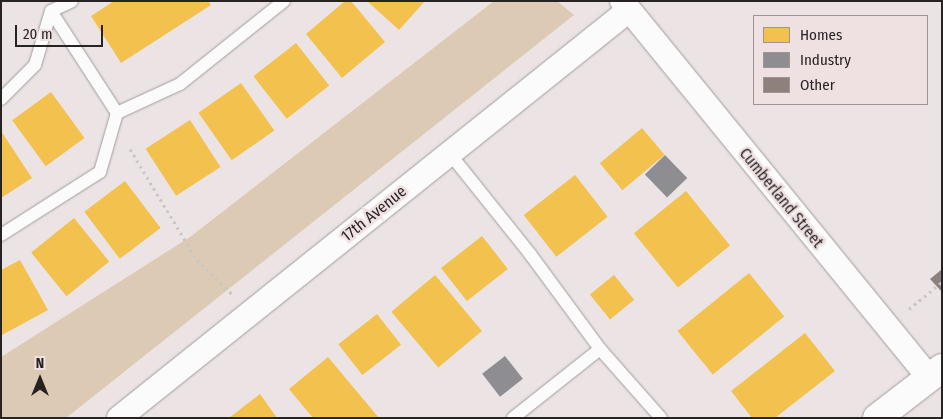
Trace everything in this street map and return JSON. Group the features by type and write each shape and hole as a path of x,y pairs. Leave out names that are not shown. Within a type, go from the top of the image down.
{"street":[{"name":"17th Avenue","path":"119,418 450,154 626,6"},
{"name":"Cumberland Street","path":"626,6 938,380"},
{"path":"877,418 938,380"}],"lane":[{"path":"1,99 35,65 51,11 72,1"},
{"path":"1,235 100,172 117,114 180,84 284,1"},
{"path":"51,11 117,114"},
{"path":"450,154 530,254 600,350 661,418"},
{"path":"513,418 600,350"}],"path":[{"path":"117,114 131,154 198,260 250,313"},
{"path":"909,309 942,282"}],"shaded area":[{"path":"494,1 557,1 574,15 66,418 1,418 1,357 190,237"}],"building: Homes":[{"path":"114,1 208,1 211,5 121,63 91,16"},
{"path":"345,1 351,1 385,42 342,78 306,34"},
{"path":"367,1 425,1 399,30"},
{"path":"296,43 329,86 287,119 253,76"},
{"path":"241,83 274,131 232,160 198,113"},
{"path":"51,92 85,138 46,166 12,120"},
{"path":"190,120 220,167 176,196 146,149"},
{"path":"642,128 664,155 622,190 600,163"},
{"path":"1,131 32,178 1,198"},
{"path":"575,175 608,217 556,257 524,215"},
{"path":"125,181 161,228 120,259 84,212"},
{"path":"686,191 730,245 678,288 634,233"},
{"path":"74,218 109,262 66,296 31,253"},
{"path":"482,236 508,269 467,301 441,268"},
{"path":"20,260 48,310 2,335 1,270"},
{"path":"749,273 784,317 713,374 678,331"},
{"path":"435,275 482,331 438,368 391,312"},
{"path":"614,275 634,300 610,319 590,295"},
{"path":"377,314 401,345 362,375 338,344"},
{"path":"805,333 835,371 775,418 752,418 731,391"},
{"path":"328,357 379,418 313,418 289,389"},
{"path":"260,394 277,418 229,418"}],"building: Industry":[{"path":"665,155 687,178 667,197 645,174"},
{"path":"505,356 523,379 500,397 482,374"}],"building: Other":[{"path":"942,271 942,292 930,279"}]}
